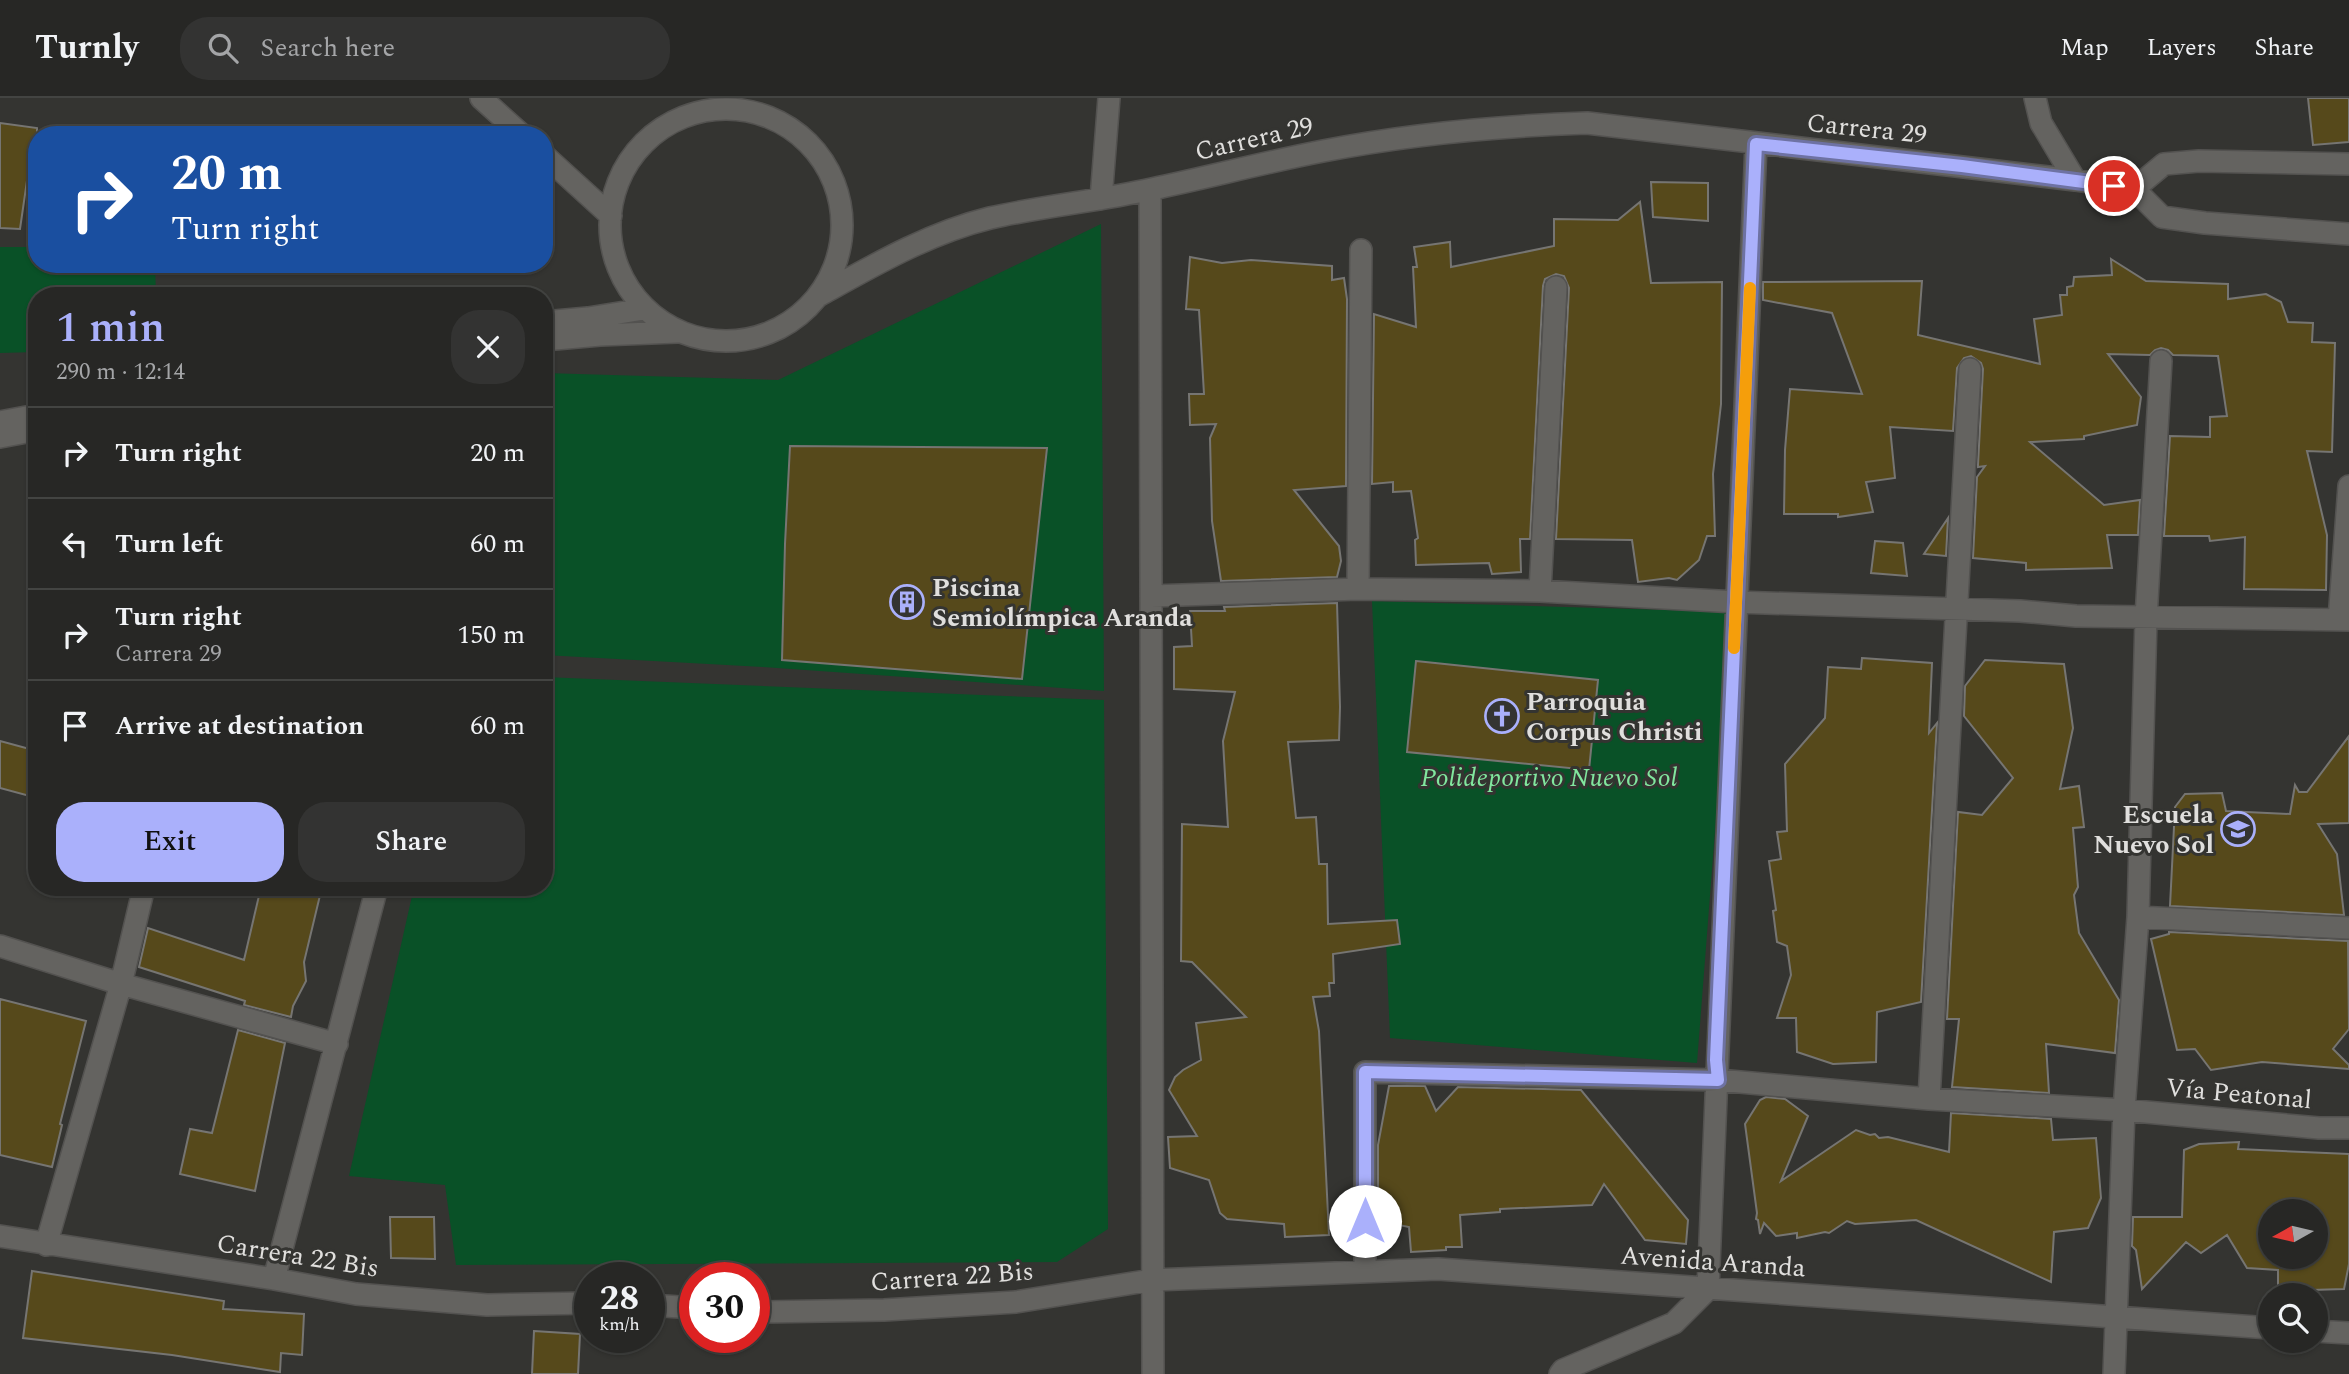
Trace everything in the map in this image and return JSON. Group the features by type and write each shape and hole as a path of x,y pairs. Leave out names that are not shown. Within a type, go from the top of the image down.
{"street":[{"path":"481,98 512,126"},
{"path":"1101,199 1109,98"},
{"path":"2035,98 2041,123 2075,180"},
{"path":"553,339 677,332 716,343 755,339 792,322 820,295 838,258 842,217 832,177 809,143 775,119 735,108 690,105 657,130 630,159 613,196 609,236 620,275 644,309 677,332"},
{"name":"Carrera 29","path":"820,295 890,256 988,219 1150,190 1321,151 1479,129 1587,123 2075,180 2134,190"},
{"path":"1560,1374 1563,1370 1674,1324 1708,1289 1756,144"},
{"path":"553,163 611,216"},
{"path":"2349,164 2164,164 2134,190 2162,217 2349,234"},
{"path":"1150,190 1153,1374"},
{"path":"1358,589 1361,250"},
{"path":"1540,591 1556,287"},
{"path":"553,321 644,309"},
{"path":"2114,1374 2124,1110 2138,917 2146,618 2161,361"},
{"path":"1929,1099 1970,369"},
{"path":"0,422 28,417"},
{"path":"0,437 28,432"},
{"path":"1152,596 1358,589 1540,591 1736,602 1956,608 2146,618 2344,620 2349,486"},
{"path":"46,1245 121,984 142,896"},
{"path":"274,1279 375,896"},
{"path":"2138,917 2349,928"},
{"path":"0,946 121,984 337,1044"},
{"name":"Vía Peatonal","path":"1365,1271 1365,1072 1718,1080 1929,1099 2124,1110 2319,1128 2349,1128"},
{"name":"Carrera 22 Bis","path":"0,1236 356,1294 487,1305 574,1303"},
{"name":"Avenida Aranda","path":"1152,1280 1438,1269 2258,1327"},
{"name":"Carrera 22 Bis","path":"770,1312 884,1310 1016,1302 1152,1280"},
{"path":"2328,1332 2349,1333"}],"green space":[{"path":"1101,224 1104,691 553,655 553,373 778,380"},
{"path":"0,247 28,247 28,273 155,273 156,287 28,287 28,352 0,353"},
{"name":"Polideportivo Nuevo Sol","path":"1372,601 1732,612 1697,1063 1390,1038"},
{"path":"553,677 1104,700 1108,1229 1057,1262 574,1262 574,1264 456,1265 445,1185 349,1176 412,896 553,896"}],"building":[{"path":"2308,98 2349,98 2349,142 2313,145"},
{"path":"0,123 28,127 28,174 20,229 0,228"},
{"path":"1651,182 1708,183 1708,221 1653,217"},
{"path":"1640,202 1651,283 1722,282 1721,404 1713,474 1715,536 1707,536 1699,560 1677,580 1669,578 1638,582 1632,540 1556,539 1569,288 1564,276 1556,274 1545,279 1543,286 1530,539 1520,539 1521,572 1492,574 1489,563 1416,565 1415,540 1418,538 1411,491 1393,492 1393,482 1372,484 1374,314 1416,327 1413,267 1417,267 1414,247 1450,242 1451,267 1554,246 1554,219 1618,220"},
{"path":"1190,257 1222,263 1251,260 1332,266 1332,280 1344,278 1347,299 1346,486 1294,490 1339,546 1341,561 1337,577 1221,581 1212,521 1210,438 1216,424 1190,425 1189,394 1204,394 1199,310 1186,309"},
{"path":"2111,259 2146,281 2228,284 2228,299 2266,294 2281,302 2288,322 2313,323 2312,342 2335,343 2332,452 2307,451 2327,535 2326,590 2244,589 2245,537 2210,541 2209,536 2164,536 2170,436 2210,437 2210,417 2227,416 2218,356 2173,355 2161,348 2150,355 2108,354 2141,397 2137,425 2084,436 2084,439 2030,442 2104,505 2140,500 2138,535 2107,535 2112,568 2026,570 2026,563 1973,558 1977,477 1985,466 1978,467 1983,369 1981,363 1971,356 1964,358 1957,368 1953,431 1890,427 1895,478 1866,482 1873,512 1838,517 1838,514 1784,514 1790,389 1862,394 1832,313 1763,300 1763,282 1922,281 1918,335 2040,364 2034,319 2062,315 2060,295 2067,295 2067,287 2073,286 2074,277 2112,275"},
{"name":"Piscina Semiolímpica Aranda","path":"790,446 1047,448 1022,679 782,660"},
{"path":"1948,518 1946,556 1924,554"},
{"path":"1875,541 1903,543 1907,576 1871,573"},
{"path":"1337,603 1339,740 1288,742 1296,818 1316,817 1319,864 1327,864 1328,924 1397,920 1400,944 1333,954 1334,983 1329,983 1330,996 1313,997 1319,1031 1329,1235 1285,1237 1284,1224 1227,1219 1220,1213 1209,1180 1170,1168 1168,1137 1197,1136 1169,1090 1175,1077 1201,1060 1196,1023 1246,1017 1192,962 1181,961 1182,824 1228,827 1223,741 1235,692 1174,689 1174,647 1192,646 1190,611 1225,611 1224,607"},
{"path":"1862,658 1932,663 1929,733 1937,723 1921,1002 1877,1012 1876,1062 1833,1064 1797,1052 1796,1018 1777,1018 1791,975 1787,946 1777,942 1773,911 1776,910 1769,861 1781,859 1777,832 1787,831 1785,764 1825,718 1828,667 1861,669"},
{"path":"1985,660 2064,664 2073,728 2060,789 2079,786 2084,827 2073,828 2078,887 2074,895 2079,933 2119,1000 2115,1053 2046,1044 2049,1093 1952,1087 1959,1019 1947,1019 1958,812 1982,815 2013,778 1964,716 1965,686"},
{"name":"Parroquia Corpus Christi","path":"1416,661 1598,680 1589,770 1407,752"},
{"path":"2349,736 2349,823 2318,824 2337,854 2344,915 2170,906 2175,807 2185,794 2222,793 2226,811 2290,814 2295,785 2299,792 2307,792"},
{"path":"0,741 28,749 28,796 0,788"},
{"path":"259,896 320,896 304,962 306,981 293,1006 291,1017 244,1005 245,1001 139,967 148,928 244,960"},
{"path":"2169,932 2348,941 2349,1029 2333,1049 2349,1065 2349,1069 2262,1062 2211,1070 2195,1049 2177,1050 2151,939"},
{"path":"0,999 86,1021 52,1167 0,1155"},
{"path":"238,1030 285,1043 255,1191 180,1174 190,1129 212,1133"},
{"path":"1389,1086 1425,1086 1436,1111 1458,1087 1581,1090 1688,1220 1686,1244 1645,1240 1604,1184 1592,1205 1500,1209 1500,1212 1460,1215 1462,1247 1411,1252 1409,1227 1389,1223 1378,1195 1378,1145"},
{"path":"1766,1097 1785,1099 1808,1116 1781,1181 1856,1130 1875,1134 1879,1138 1888,1137 1949,1152 1951,1113 2051,1119 2053,1140 2096,1138 2101,1198 2088,1228 2054,1232 2051,1282 1916,1220 1855,1224 1847,1221 1829,1233 1797,1238 1797,1233 1776,1236 1764,1223 1760,1234 1745,1124 1760,1100"},
{"path":"2239,1142 2238,1149 2349,1154 2349,1264 2344,1289 2328,1289 2328,1283 2278,1283 2278,1270 2262,1269 2328,1269 2328,1199 2258,1199 2258,1269 2247,1268 2227,1235 2201,1253 2186,1242 2142,1289 2136,1250 2132,1246 2133,1217 2182,1217 2184,1150 2199,1144"},
{"path":"390,1217 434,1217 435,1259 391,1258"},
{"path":"32,1271 224,1301 223,1309 304,1314 302,1355 281,1353 280,1372 172,1355 23,1338"},
{"path":"534,1331 574,1334 574,1353 579,1353 578,1374 532,1374"}],"slow traffic":[{"path":"1734,648 1750,288"}],"place":[{"name":"Piscina Semiolímpica Aranda","path":"907,602"},
{"name":"Parroquia Corpus Christi","path":"1502,716"},
{"name":"Escuela Nuevo Sol","path":"2238,829"}],"route":[{"path":"1365,1221 1365,1072 1718,1080 1716,1060 1756,144 1962,166 2114,186"}]}
